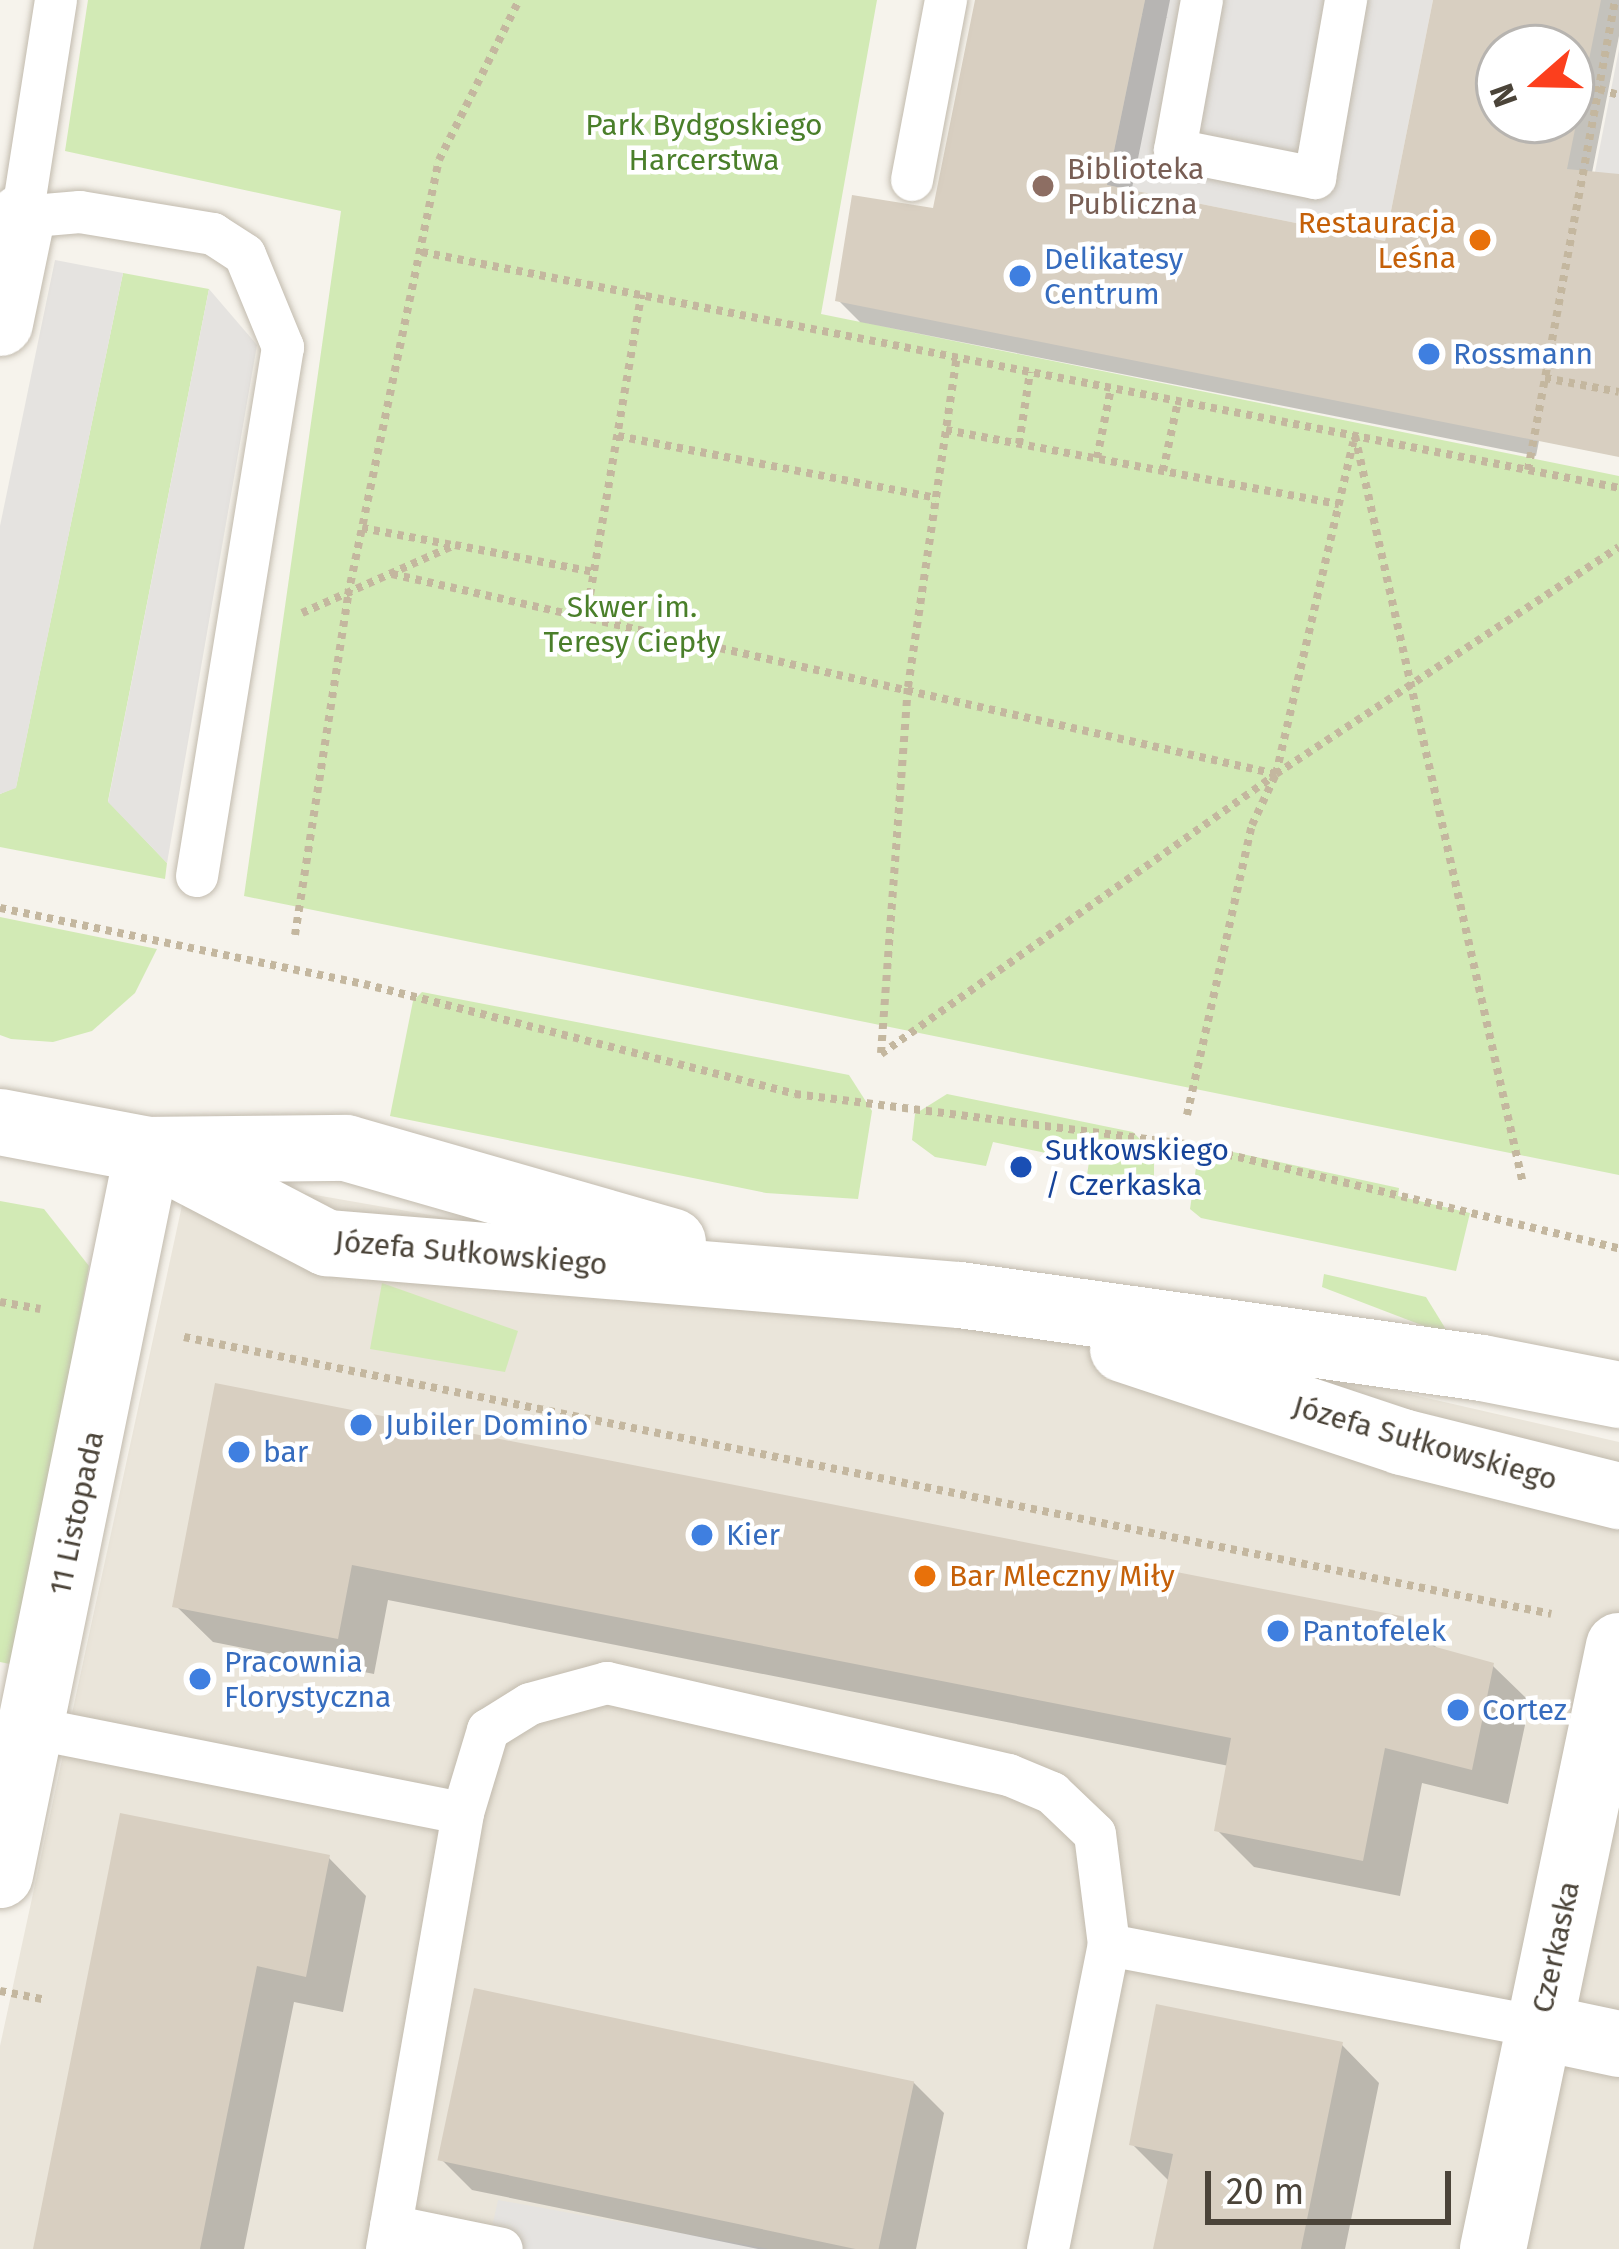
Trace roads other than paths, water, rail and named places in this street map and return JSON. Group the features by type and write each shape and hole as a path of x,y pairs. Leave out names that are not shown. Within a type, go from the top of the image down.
{"street":[{"path":"0,323 22,218"},
{"name":"Józefa Sułkowskiego","path":"0,1122 148,1150 346,1148 815,1282"},
{"name":"Józefa Sułkowskiego","path":"148,1150 327,1243 960,1294 1482,1368 1619,1395"},
{"name":"11 Listopada","path":"0,1875 16,1725 116,1324 148,1150"},
{"name":"Józefa Sułkowskiego","path":"960,1294 1402,1442 1619,1496"},
{"name":"Czerkaska","path":"1493,2249 1619,1646"},
{"path":"1539,2027 1619,2044"}],"lane":[{"path":"56,0 22,218 80,212 213,234 245,255 283,347 197,876"},
{"path":"912,180 946,0"},
{"path":"1202,0 1175,150 1316,178 1346,0"},
{"path":"502,2249 388,2238 463,1813 488,1730 530,1704 607,1683 1009,1774 1052,1793 1095,1834 1109,1945 1048,2249"},
{"path":"16,1725 463,1813"},
{"path":"1109,1945 1539,2027"}],"place":[{"name":"Biblioteka Publiczna","path":"1043,186"},
{"name":"Restauracja Leśna","path":"1480,240"},
{"name":"Delikatesy Centrum","path":"1020,276"},
{"name":"Rossmann","path":"1429,354"},
{"name":"Sułkowskiego / Czerkaska","path":"1021,1167"},
{"name":"Jubiler Domino","path":"361,1425"},
{"name":"bar","path":"239,1452"},
{"name":"Kier","path":"702,1535"},
{"name":"Bar Mleczny Miły","path":"925,1576"},
{"name":"Pantofelek","path":"1278,1631"},
{"name":"Pracownia Florystyczna","path":"200,1679"},
{"name":"Cortez","path":"1458,1710"}],"park label":[{"name":"Park Bydgoskiego Harcerstwa","path":"704,142"},
{"name":"Skwer im. Teresy Ciepły","path":"632,624"}]}
